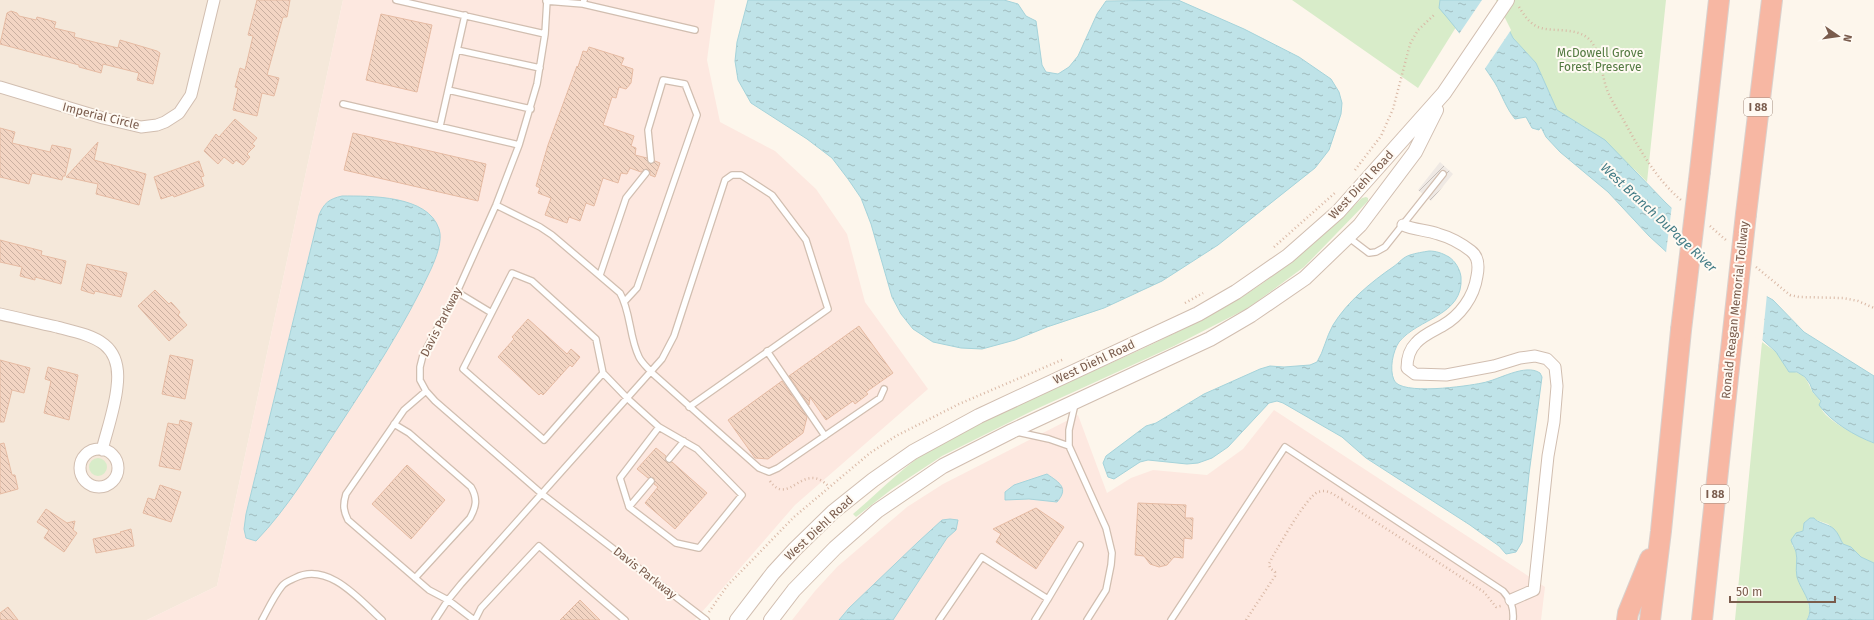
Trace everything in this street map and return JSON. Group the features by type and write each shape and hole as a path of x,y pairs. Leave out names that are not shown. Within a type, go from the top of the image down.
{"highway":[{"path":"1650,620 1661,531 1681,330 1719,0"},
{"name":"Ronald Reagan Memorial Tollway","path":"1704,615 1746,214 1772,0"},
{"path":"1627,620 1628,613 1661,531"}],"street":[{"name":"Imperial Circle","path":"0,87 103,118 141,126 157,125 165,122 179,113 191,95 214,0"},
{"name":"West Diehl Road","path":"771,620 794,590 816,566 877,511 943,466 1012,431 1210,339 1251,315 1305,278 1360,224 1415,152 1444,93 1456,75 1513,3"},
{"name":"West Diehl Road","path":"737,620 773,573 833,512 873,480 913,452 979,416 1198,314 1236,292 1288,256 1343,207 1444,93"},
{"path":"1403,225 1411,229 1438,233 1452,239 1472,251 1478,259 1479,268 1471,294 1464,308 1453,319 1428,333 1416,343 1408,356 1407,368 1415,374 1446,375 1494,366 1520,358 1535,356 1547,359 1555,367 1557,386 1554,422 1548,456 1534,590 1512,603"},
{"path":"0,314 91,336 104,344 111,352 117,368 118,388 102,450"}],"lane":[{"path":"396,0 545,34"},
{"path":"547,1 584,2 695,30"},
{"name":"Davis Parkway","path":"547,1 545,34 540,68 531,109 519,145 496,205 457,292 422,361 420,367 420,380 426,391 542,494 705,620"},
{"path":"440,126 464,15"},
{"path":"457,50 540,68"},
{"path":"625,301 638,288 697,115 685,84 663,80 648,130 651,160"},
{"path":"448,90 531,109"},
{"path":"343,104 519,145"},
{"path":"600,275 626,198 646,173"},
{"path":"1348,237 1362,250 1369,253 1376,252 1385,247 1443,174"},
{"path":"435,620 448,600 662,359 674,336 725,180 732,175 741,175 772,195 806,240 828,309 689,407"},
{"path":"496,205 540,227 620,293 625,301 634,345 640,358 651,372 759,468 769,472 778,468 880,398 884,388"},
{"path":"603,373 544,440 463,369 490,312 512,273 532,281 596,339 603,373 628,399 659,428 697,449 742,495 699,548 676,543 629,507 620,478 659,428"},
{"path":"457,292 490,312"},
{"path":"768,352 825,436"},
{"path":"426,391 404,410 346,494 343,504 348,520 430,590 448,600 474,620 481,608 539,546 625,620"},
{"path":"1075,402 1069,430 1069,446 1106,528 1112,553 1106,590 1087,620"},
{"path":"394,424 409,433 471,488 475,494 475,510 470,518 416,578"},
{"path":"1012,431 1049,439 1069,446"},
{"path":"669,459 684,441"},
{"path":"1171,620 1285,446 1504,591 1512,603 1514,612 1513,620"},
{"path":"629,507 651,481"},
{"path":"1035,620 1080,546"},
{"path":"939,620 982,557 1048,599"},
{"path":"262,620 283,585 300,575 317,574 332,578 382,620"}],"path":[{"path":"1513,3 1526,19"},
{"path":"1350,176 1381,136 1393,109 1410,44 1418,30 1434,15"},
{"path":"1271,250 1341,187"},
{"path":"1184,304 1210,290"},
{"path":"705,620 727,586 794,517 870,453 896,436 959,404 1069,358"},
{"path":"768,477 773,484 780,488 793,488 806,478 812,477 824,481 829,486"},
{"path":"1342,500 1349,489"},
{"path":"1246,620 1275,576 1275,572 1270,568 1269,564 1273,556 1307,502 1318,492 1326,491 1335,494 1484,592 1496,607 1512,603"}],"shaded area":[{"path":"0,0 343,0 217,586 147,620 0,620"},
{"path":"343,0 715,0 707,60 720,122 775,151 816,189 847,234 865,302 928,389 795,505 695,620 147,620 217,586"},
{"path":"1440,162 1453,174 1431,201 1418,190"},
{"path":"1274,410 1545,587 1541,620 792,620 815,591 837,567 907,507 943,484 1078,415 1107,493 1131,478 1153,470 1207,475 1243,449"}],"green space":[{"path":"1292,0 1473,0 1418,88"},
{"name":"McDowell Grove Forest Preserve","path":"1494,0 1666,0 1647,182 1635,170 1557,110 1536,63 1513,38"},
{"path":"1362,198 1368,198 1368,201 1304,267 1248,308 1174,346 1032,411 942,456 892,489 856,517 853,514 913,461 935,446 967,429 1178,332 1235,301 1286,266 1317,240"},
{"path":"1762,342 1776,352 1789,371 1798,373 1804,377 1821,403 1822,410 1831,420 1874,443 1874,563 1861,557 1851,547 1843,544 1835,530 1828,524 1810,518 1804,523 1803,531 1798,532 1792,545 1796,551 1797,575 1799,583 1805,591 1810,612 1807,620 1735,620"},
{"path":"94,458 102,458 107,463 105,474 102,476 94,476 89,471 89,463"}],"water":[{"path":"748,0 1004,0 1018,4 1026,16 1036,21 1042,65 1046,72 1058,74 1069,67 1078,56 1097,14 1106,1 1178,0 1244,29 1299,57 1331,79 1339,92 1342,103 1341,114 1329,150 1315,168 1218,245 1162,281 1104,308 1047,327 1015,340 982,349 961,348 933,342 913,329 901,314 892,297 871,224 861,198 832,158 807,139 751,103 738,80 735,61 737,42"},
{"name":"West Branch DuPage River","path":"1440,0 1494,0 1513,38 1536,63 1557,110 1605,140 1666,203 1764,295 1773,300 1804,332 1874,376 1874,443 1851,432 1830,417 1819,405 1821,401 1813,392 1805,377 1797,372 1789,372 1776,352 1649,236 1608,192 1560,152 1546,137 1541,127 1539,130 1532,128 1526,117 1515,119 1495,83 1482,64 1439,8"},
{"path":"342,196 382,197 411,204 423,210 433,218 439,229 440,238 438,249 433,265 421,290 399,331 375,370 299,487 279,515 256,541 246,538 244,529 246,514 319,215 323,207 328,202"},
{"path":"1429,251 1444,254 1455,263 1460,271 1460,290 1455,300 1448,308 1417,327 1399,342 1392,360 1394,380 1399,385 1408,388 1435,389 1482,383 1512,373 1527,370 1534,370 1540,373 1542,377 1529,474 1522,542 1516,552 1506,554 1499,546 1470,525 1366,458 1342,437 1277,401 1269,403 1228,447 1212,458 1198,463 1187,464 1148,460 1140,462 1114,479 1108,477 1103,463 1106,456 1146,426 1156,423 1204,394 1270,366 1284,367 1310,365 1317,362 1333,325 1352,300 1405,257"},
{"path":"1047,474 1056,480 1063,489 1061,497 1057,502 1029,499 1005,500 1005,492 1014,485"},
{"path":"1810,518 1814,518 1832,527 1843,544 1851,547 1861,557 1874,563 1874,620 1807,620 1810,609 1809,603 1797,577 1797,555 1791,540 1796,533 1803,531 1804,523"},
{"path":"942,520 958,520 956,530 947,538 893,620 839,620 849,608"}],"pier":[{"path":"1482,0 1496,0 1511,30 1484,70 1459,34"},
{"path":"1672,205 1767,294 1762,344 1666,253"}],"building":[{"path":"257,0 290,0 287,17 283,17 267,75 279,78 274,96 262,93 257,116 233,110 238,88 235,87 240,68 245,70 253,36 248,35"},
{"path":"11,11 17,13 19,16 36,20 37,17 56,22 54,28 75,33 74,37 118,48 120,40 157,51 160,53 153,84 137,80 139,73 103,64 101,73 79,67 79,65 0,44 7,13"},
{"path":"381,14 432,25 417,92 366,80"},
{"path":"589,47 624,58 621,65 633,69 631,83 626,89 619,87 616,98 612,97 603,125 634,136 631,146 636,148 635,155 647,158 650,164 655,161 660,163 655,177 650,175 650,171 647,169 641,172 630,168 627,174 621,173 618,183 603,178 594,206 586,203 580,221 569,217 567,223 545,215 551,198 538,193 540,188 536,186 548,145 577,66 578,67 583,51 587,52"},
{"path":"235,119 257,138 252,144 255,146 247,154 250,157 243,165 236,160 233,164 224,157 218,164 204,151 216,134 219,137"},
{"path":"0,128 15,132 12,143 50,152 52,145 71,149 65,176 63,176 62,180 32,173 29,184 0,177"},
{"path":"353,133 486,164 478,201 344,170"},
{"path":"98,142 94,160 146,174 139,205 96,194 98,184 66,177"},
{"path":"199,161 204,176 201,177 204,186 174,197 173,195 161,199 154,177"},
{"path":"0,240 42,251 41,255 66,261 61,284 35,277 35,280 20,276 22,267 0,262"},
{"path":"87,264 127,273 121,297 95,291 94,294 81,290"},
{"path":"155,290 169,304 171,302 180,312 178,315 187,325 169,341 138,306"},
{"path":"528,319 567,354 571,349 580,357 572,367 570,365 543,395 541,393 539,395 498,357 514,339 512,337"},
{"path":"859,326 893,373 866,392 868,394 855,404 853,401 826,420 810,397 809,405 789,376"},
{"path":"170,355 193,360 185,399 162,394"},
{"path":"0,360 30,368 24,393 12,390 4,422 0,422"},
{"path":"48,367 78,375 69,420 44,413 51,381 45,379"},
{"path":"782,381 807,417 803,433 768,459 755,458 728,420"},
{"path":"180,420 192,423 180,470 159,466 168,423 179,425"},
{"path":"4,443 12,475 15,475 18,489 0,494 0,444"},
{"path":"656,448 666,456 666,462 672,462 707,493 675,529 645,503 658,487 654,484 654,478 648,478 637,469"},
{"path":"407,465 445,500 411,539 372,504"},
{"path":"160,485 181,492 171,522 143,513 148,498 155,500"},
{"path":"1138,503 1186,505 1185,518 1193,518 1192,539 1184,538 1183,558 1174,557 1167,565 1159,567 1150,564 1144,556 1135,555"},
{"path":"1036,508 1064,527 1036,569 996,542 1001,534 993,529"},
{"path":"46,509 67,523 75,521 73,530 77,533 64,552 44,538 49,530 37,522"},
{"path":"131,529 134,546 96,553 93,539 121,533 120,532"},
{"path":"580,600 600,620 560,620"},
{"path":"8,607 18,620 0,620 0,613"}]}
